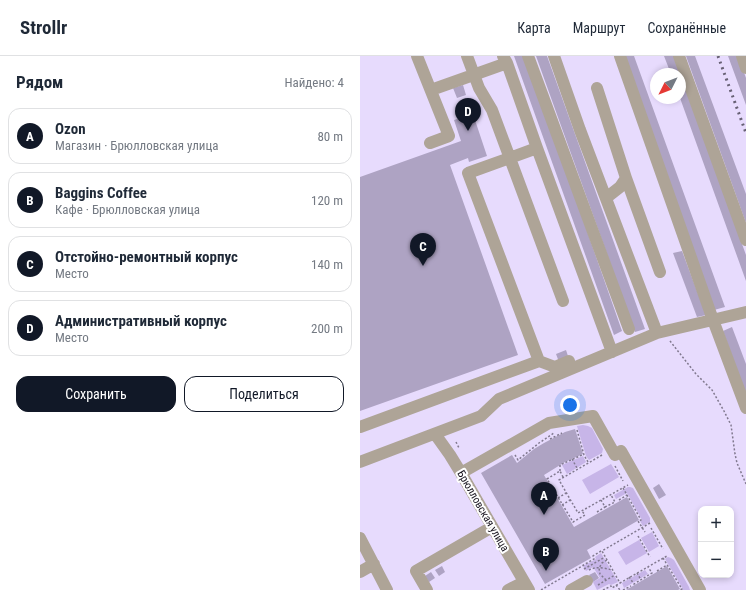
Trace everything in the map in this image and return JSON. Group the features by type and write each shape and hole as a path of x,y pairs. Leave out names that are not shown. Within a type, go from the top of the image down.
{"street":[{"path":"417,56 449,136 430,143"},
{"path":"467,56 479,88 492,110 563,301"},
{"path":"528,56 629,328"},
{"path":"554,56 606,198 660,332"},
{"path":"620,56 713,320 746,408"},
{"path":"679,56 746,240"},
{"path":"742,56 746,68"},
{"path":"431,90 474,74 505,60 612,352"},
{"path":"597,88 626,178 660,272"},
{"path":"537,148 468,173 539,361"},
{"path":"606,198 620,186 626,178"},
{"path":"360,462 481,416 499,399 660,332 746,312"},
{"path":"360,427 539,361 555,367 569,361"},
{"path":"461,473 549,423 593,416 615,455 622,451 700,590"},
{"name":"Брюлловская улица","path":"435,434 461,473 526,586"},
{"path":"427,590 416,571 492,527"},
{"path":"360,538 387,590"},
{"path":"360,572 374,564"},
{"path":"571,590 589,580"},
{"path":"508,590 526,586"}],"path":[{"path":"660,332 696,374 712,390 724,411 731,425 737,463 746,484"},
{"path":"575,425 584,455 588,462"},
{"path":"513,452 518,460 539,443 554,434 552,428"},
{"path":"550,439 558,434"},
{"path":"605,452 559,480 578,513 626,486 632,486"},
{"path":"563,477 560,471 560,465 582,456"},
{"path":"572,459 578,469"},
{"path":"613,464 623,481"},
{"path":"560,471 547,479 573,522 585,515 582,510"},
{"path":"623,488 641,520 638,521 645,532"},
{"path":"558,498 566,493"},
{"path":"597,512 615,502 611,494"},
{"path":"619,500 627,495"},
{"path":"562,505 570,500"},
{"path":"601,500 605,507"},
{"path":"541,590 594,559 593,556 652,521"},
{"path":"651,528 663,549"},
{"path":"638,536 650,557"},
{"path":"602,551 620,583"},
{"path":"584,569 605,556"},
{"path":"604,590 610,586 612,588 629,577 669,556"},
{"path":"663,558 682,589 680,590"},
{"path":"606,580 600,574 599,568 602,563 607,560"},
{"path":"657,570 667,565"},
{"path":"629,577 634,584 652,573 648,567"},
{"path":"613,571 604,568 593,568 589,580 606,580 616,575"},
{"path":"638,573 641,580"},
{"path":"616,585 620,590"},
{"path":"623,590 631,586"}],"shaded area":[{"path":"583,425 592,428 603,449 602,453 589,460 586,456 577,426"},
{"path":"583,456 586,462 567,474 562,465"},
{"path":"611,464 619,477 590,494 582,480"},
{"path":"628,487 633,488 650,518 650,522 643,526 640,521 642,520 627,493 616,499 614,495"},
{"path":"652,532 659,546 649,552 641,538"},
{"path":"639,540 647,553 626,565 618,552"},
{"path":"601,553 618,582 611,585 609,584 597,590 593,582 600,578 593,567 586,571 583,566 596,559 595,557"},
{"path":"668,557 674,560 690,590 682,590 683,589 665,559"},
{"path":"645,570 648,574 624,588 622,583"}],"building":[{"path":"514,56 524,56 580,211 622,331 614,335"},
{"path":"536,56 547,56 645,329 635,332"},
{"path":"623,56 634,56 650,100 650,104 651,104 725,307 714,310"},
{"path":"664,56 674,56 678,68 669,68"},
{"path":"686,56 695,56 746,194 746,223"},
{"path":"728,56 738,56 746,78 746,105"},
{"path":"463,85 466,95 457,98 453,88"},
{"path":"686,89 746,255 746,281 682,104 686,104"},
{"path":"473,114 487,156 469,162 468,158 450,165 518,355 360,411 360,177 461,141 454,120"},
{"path":"682,251 706,315 697,317 673,253"},
{"path":"732,327 746,364 746,394 723,331"},
{"path":"566,350 569,359 559,362 556,354"},
{"path":"575,429 583,454 565,462 544,475 574,527 627,497 639,520 587,550 591,558 545,584 481,473 512,455 517,463 544,443 565,432"},
{"path":"659,484 666,495 659,499 653,488"},
{"path":"442,566 445,572 439,576 435,570"},
{"path":"667,566 680,589 626,590"},
{"path":"431,572 435,578 429,582 425,576"},
{"path":"595,572 599,578 593,582 589,575"}],"railway":[{"path":"718,56 746,133"}],"place":[{"name":"Административный корпус","path":"468,131"},
{"name":"Отстойно-ремонтный корпус","path":"423,266"},
{"name":"Ozon","path":"544,515"},
{"name":"Baggins Coffee","path":"546,571"}]}
